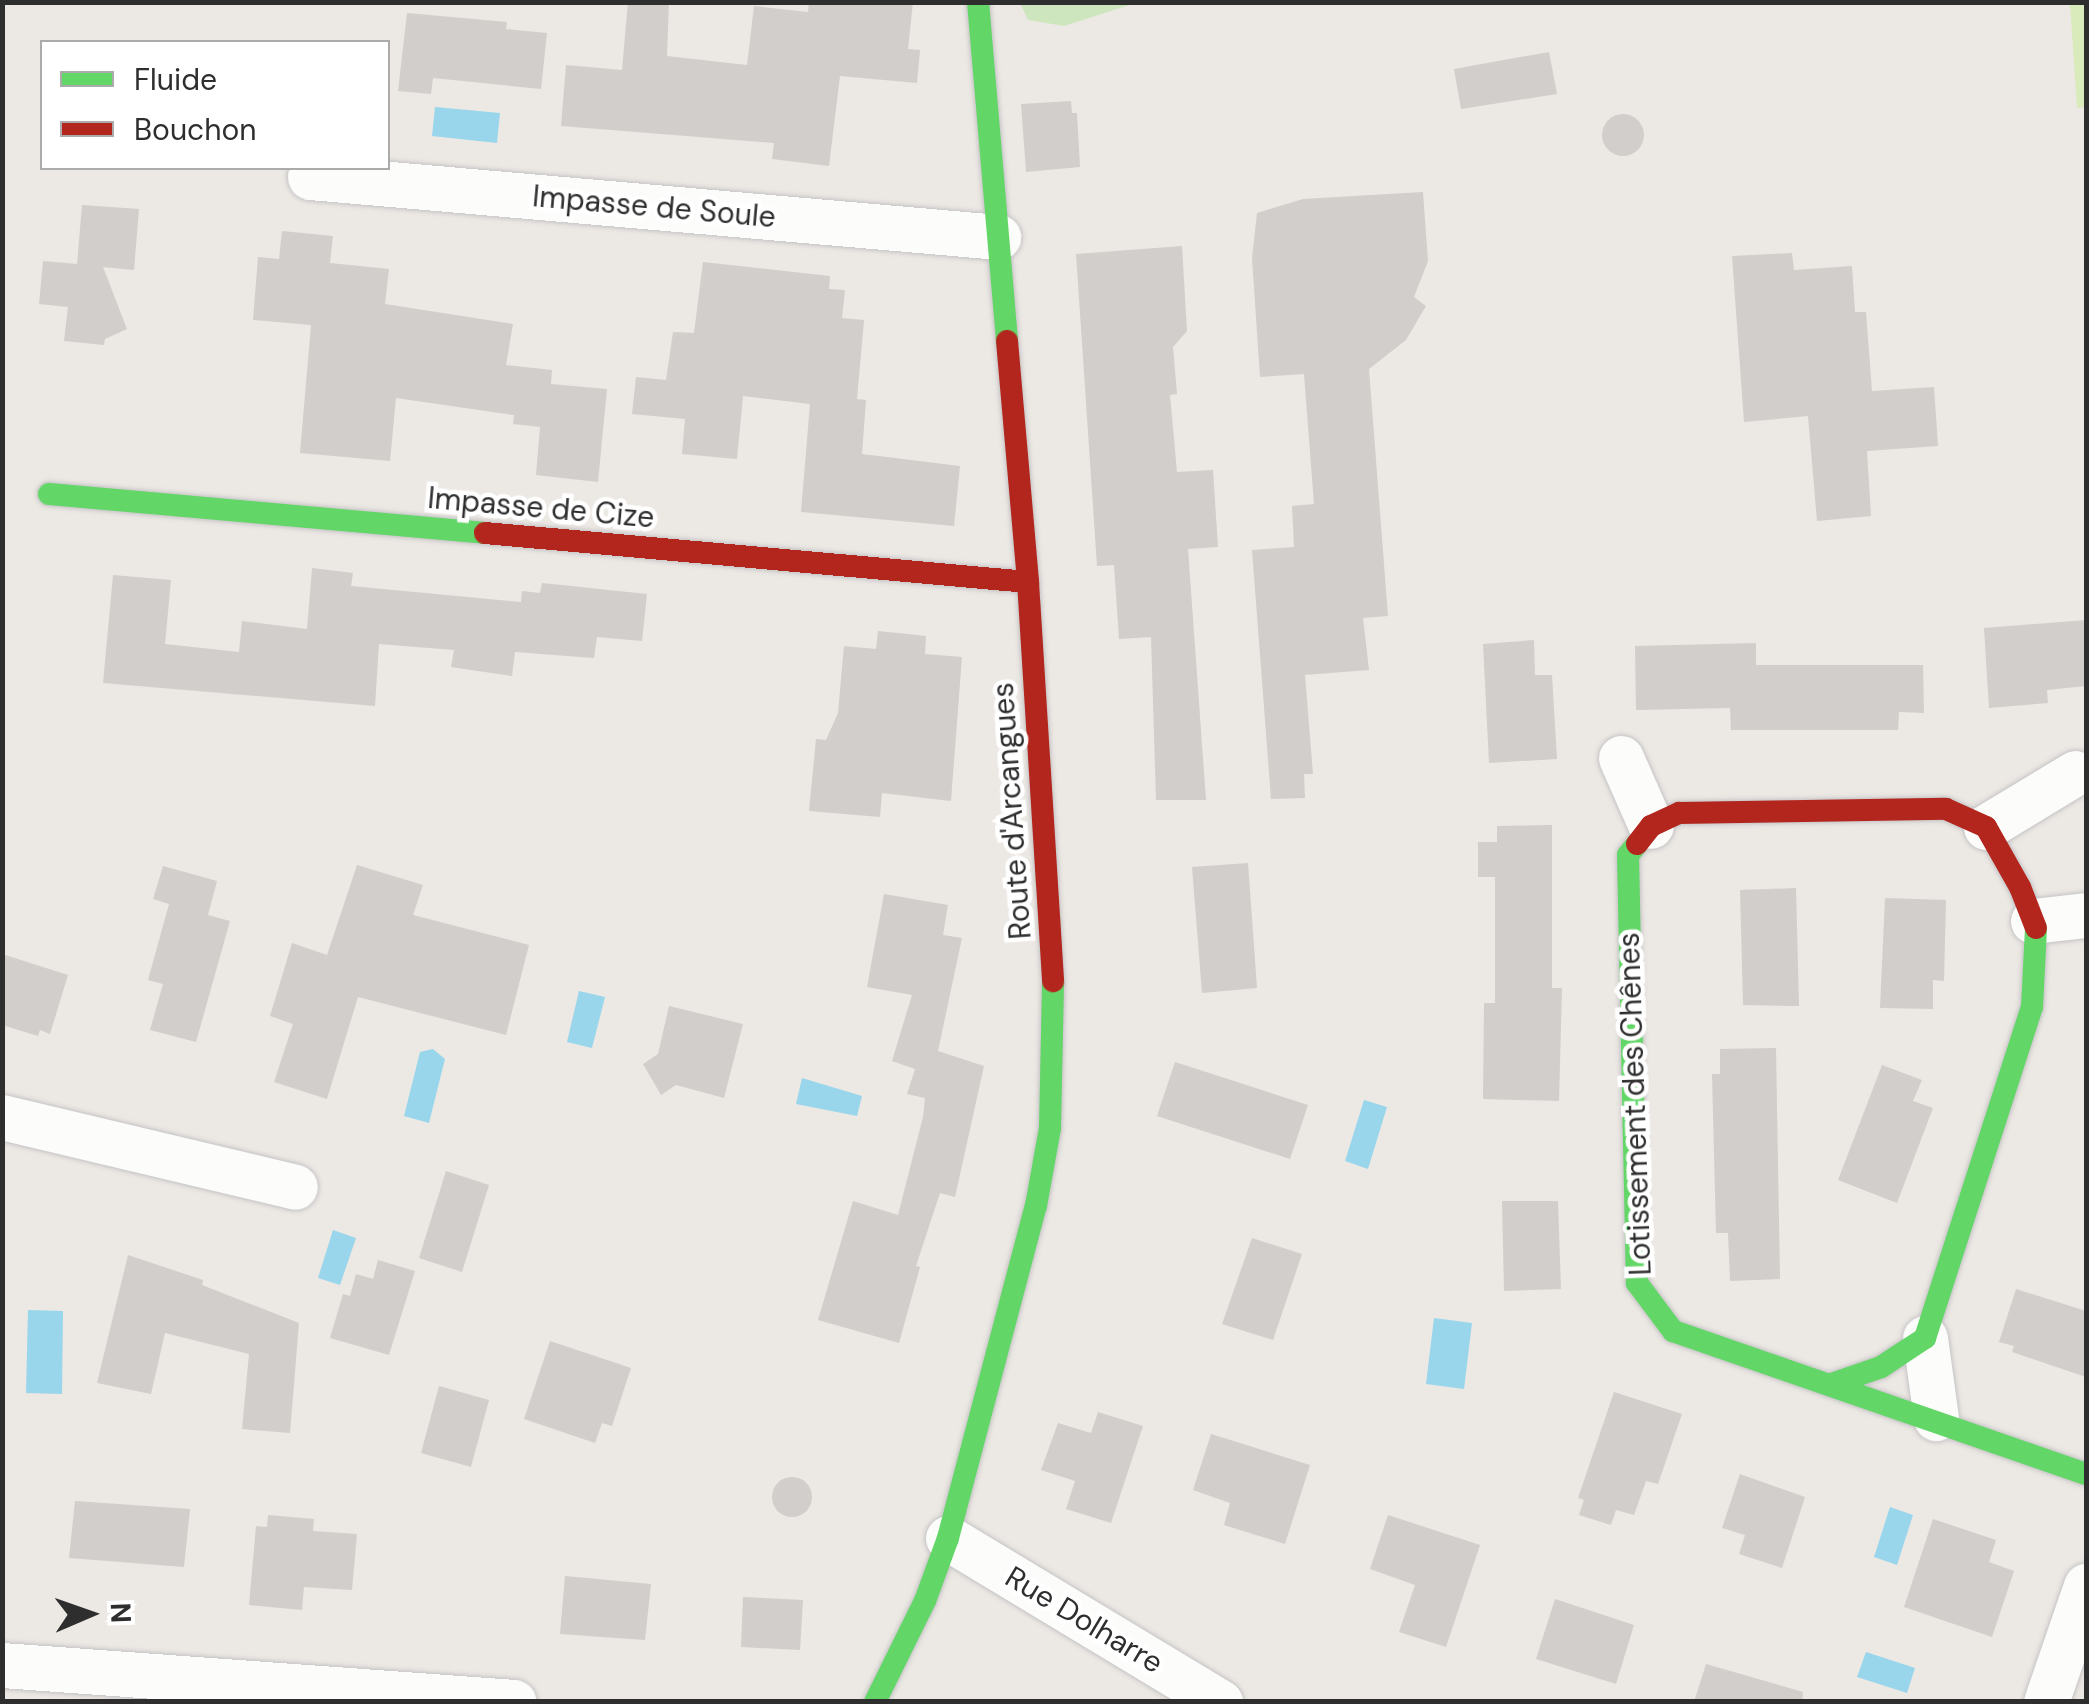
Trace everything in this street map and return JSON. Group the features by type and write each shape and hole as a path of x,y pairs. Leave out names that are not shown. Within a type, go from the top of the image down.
{"street":[{"name":"Route d'Arcangues","path":"875,1702 925,1601 948,1538 1036,1206 1050,1128 1054,1004 1028,582 978,2"},
{"name":"Impasse de Soule","path":"310,177 998,237"},
{"name":"Impasse de Cize","path":"48,494 1028,582"},
{"path":"1621,758 1651,826 1678,814 1946,809 1986,827 2020,887 2033,921 2032,1007 1925,1338 1936,1418"},
{"path":"1986,827 2075,773"},
{"name":"Lotissement des Chênes","path":"1651,826 1628,856 1637,1282 1673,1331 1936,1418 2086,1474"},
{"path":"2033,921 2086,915"},
{"path":"2,1116 296,1187"},
{"path":"1832,1384 1881,1367 1925,1338"},
{"name":"Rue Dolharre","path":"948,1538 1220,1702"},
{"path":"2046,1702 2086,1586"},
{"path":"2,1664 514,1702"}],"green space":[{"path":"1020,3 1136,3 1064,26 1028,20"},
{"path":"2070,3 2086,3 2086,107 2077,108"}],"water":[{"path":"435,107 500,113 497,143 432,136"},
{"path":"579,991 605,997 592,1048 567,1042"},
{"path":"433,1049 445,1059 429,1123 404,1116 420,1052"},
{"path":"802,1078 862,1096 857,1116 796,1104"},
{"path":"1364,1100 1387,1107 1368,1169 1345,1161"},
{"path":"333,1230 356,1238 340,1285 318,1278"},
{"path":"28,1310 63,1311 62,1394 26,1393"},
{"path":"1434,1318 1472,1323 1464,1389 1426,1384"},
{"path":"1890,1507 1913,1515 1897,1565 1874,1557"},
{"path":"1866,1652 1915,1668 1907,1693 1857,1677"}],"building":[{"path":"628,2 669,2 667,56 747,65 754,6 808,12 809,2 913,2 908,49 920,50 917,83 840,76 829,166 772,159 774,143 561,126 566,65 622,70"},
{"path":"407,13 507,22 506,29 547,33 541,89 433,78 431,94 398,91"},
{"path":"1549,52 1557,94 1461,109 1454,69"},
{"path":"1071,101 1072,113 1077,113 1080,167 1026,172 1021,104"},
{"path":"1623,114 1638,120 1644,135 1638,150 1623,156 1608,150 1602,135 1608,120"},
{"path":"1423,192 1428,261 1414,297 1426,306 1406,340 1369,369 1388,616 1363,618 1369,670 1305,675 1313,774 1304,774 1305,798 1271,799 1252,550 1294,547 1292,506 1314,504 1304,374 1260,377 1252,258 1257,213 1303,199"},
{"path":"82,205 139,209 134,270 103,267 127,329 105,339 104,345 64,341 68,307 39,304 43,261 77,264"},
{"path":"282,231 333,236 330,263 389,269 385,304 513,324 506,365 552,370 551,384 607,389 598,482 536,475 540,427 513,424 514,415 396,398 390,461 300,453 311,325 253,320 258,257 279,259"},
{"path":"1182,246 1187,331 1173,347 1177,394 1170,395 1177,472 1213,470 1218,547 1188,549 1206,800 1156,800 1151,637 1119,639 1114,565 1097,566 1076,254"},
{"path":"1792,253 1794,270 1852,266 1855,312 1866,312 1872,391 1934,387 1938,446 1867,451 1871,516 1817,521 1808,416 1744,422 1732,256"},
{"path":"703,262 830,276 829,289 845,290 842,318 864,320 857,399 866,400 862,454 960,466 954,526 801,512 810,404 743,396 737,459 682,454 685,419 632,414 636,377 666,380 673,332 694,333"},
{"path":"312,568 353,573 351,586 521,602 522,591 540,593 542,583 647,594 642,641 597,637 594,658 515,652 512,676 451,667 454,650 379,644 375,706 103,683 113,575 171,580 165,644 239,652 242,621 307,629"},
{"path":"2086,620 2086,686 2047,690 2048,703 1989,708 1984,628"},
{"path":"878,631 926,636 925,654 962,657 951,801 882,793 880,817 809,811 816,739 826,740 838,713 844,646 876,649"},
{"path":"1534,640 1535,675 1552,675 1557,759 1489,763 1483,644"},
{"path":"1756,643 1756,665 1923,665 1924,713 1899,712 1898,730 1731,730 1730,708 1636,710 1635,646"},
{"path":"1552,825 1552,988 1562,988 1559,1101 1483,1099 1484,1003 1495,1003 1495,877 1478,877 1478,842 1497,842 1497,826"},
{"path":"1248,863 1257,988 1202,993 1192,867"},
{"path":"357,865 423,885 413,915 529,945 506,1035 358,997 327,1099 274,1082 293,1024 270,1016 292,943 327,955"},
{"path":"163,866 217,881 208,915 230,921 196,1042 150,1030 163,984 148,980 169,904 153,899"},
{"path":"1796,888 1799,1006 1743,1005 1740,890"},
{"path":"884,894 948,905 943,935 962,938 938,1051 984,1066 955,1197 940,1193 916,1266 920,1267 899,1343 818,1320 853,1201 898,1215 923,1117 925,1098 907,1094 915,1069 892,1061 912,995 867,987"},
{"path":"1885,898 1946,900 1944,981 1933,980 1933,1009 1880,1008"},
{"path":"2,954 68,975 50,1034 40,1030 38,1036 2,1025"},
{"path":"669,1006 743,1024 724,1098 676,1085 661,1095 643,1064 658,1054"},
{"path":"1776,1048 1780,1279 1730,1281 1728,1233 1716,1233 1712,1074 1720,1074 1720,1049"},
{"path":"1175,1062 1308,1105 1290,1159 1157,1116"},
{"path":"1882,1065 1922,1080 1913,1101 1933,1108 1897,1203 1838,1180"},
{"path":"446,1171 489,1185 462,1272 419,1258"},
{"path":"1502,1201 1558,1201 1561,1289 1504,1291"},
{"path":"1252,1238 1302,1254 1273,1340 1222,1324"},
{"path":"128,1255 203,1280 202,1285 299,1323 290,1433 242,1429 249,1354 165,1333 151,1394 97,1383"},
{"path":"378,1260 415,1271 389,1355 330,1338 343,1294 350,1296 356,1274 373,1279"},
{"path":"2016,1289 2086,1311 2086,1377 2012,1352 2014,1346 1999,1342"},
{"path":"550,1341 631,1368 612,1426 602,1423 595,1443 524,1419"},
{"path":"439,1386 489,1400 471,1467 421,1453"},
{"path":"1614,1392 1682,1414 1658,1484 1646,1481 1634,1515 1616,1510 1611,1525 1579,1515 1584,1500 1578,1498"},
{"path":"1098,1412 1143,1426 1111,1523 1066,1509 1075,1481 1041,1470 1058,1423 1091,1433"},
{"path":"1211,1434 1310,1465 1285,1544 1224,1525 1230,1503 1193,1490"},
{"path":"1740,1474 1805,1497 1782,1568 1739,1554 1745,1535 1722,1528"},
{"path":"792,1477 806,1483 812,1497 806,1511 792,1517 778,1511 772,1497 778,1483"},
{"path":"75,1501 190,1509 184,1567 69,1558"},
{"path":"268,1515 314,1519 313,1531 357,1534 352,1590 304,1587 302,1610 249,1605 256,1526 267,1527"},
{"path":"1388,1515 1480,1545 1446,1647 1399,1632 1415,1585 1370,1569"},
{"path":"1933,1519 1996,1540 1989,1562 2014,1571 1992,1637 1904,1607"},
{"path":"565,1576 651,1584 645,1640 560,1634"},
{"path":"743,1597 803,1600 800,1650 741,1647"},
{"path":"1555,1599 1634,1625 1616,1684 1536,1659"},
{"path":"1706,1664 1803,1692 1802,1702 1694,1702"}],"traffic: fast":[{"path":"978,2 1007,341"},
{"path":"49,494 485,533"},
{"path":"1637,844 1628,855 1637,1283 1673,1331 2086,1474"},
{"path":"1832,1384 1881,1367 1925,1338 2032,1007 2036,928"},
{"path":"875,1702 925,1601 948,1538 1036,1206 1050,1128 1053,981"}],"traffic: jam":[{"path":"1007,341 1028,582 1053,981"},
{"path":"485,533 1028,582"},
{"path":"1637,844 1651,826 1679,813 1946,809 1986,827 2020,887 2036,928"}]}
